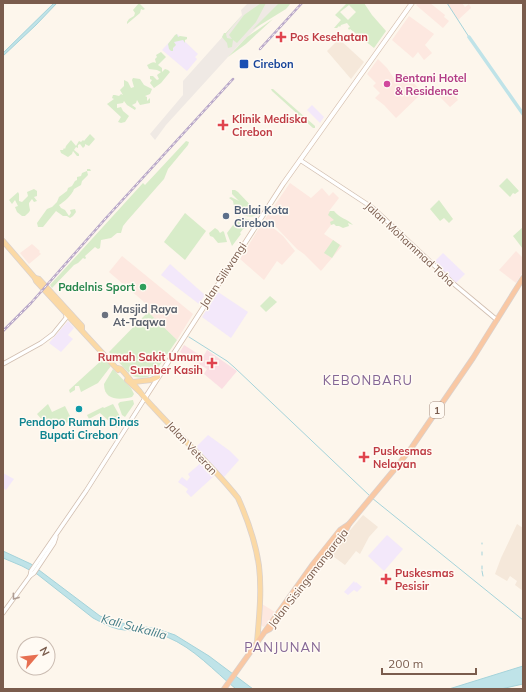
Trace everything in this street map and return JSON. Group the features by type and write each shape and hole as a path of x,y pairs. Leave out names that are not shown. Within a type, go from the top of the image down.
{"highway":[{"name":"1","path":"497,320 523,278"},
{"name":"Jalan Sisingamangaraja","path":"224,689 309,575 412,447 497,320"}],"main road":[{"name":"Jalan Siliwangi","path":"145,398 264,212 412,3"},
{"path":"3,241 36,281 68,313 79,328 82,329 118,368 118,370 140,392"},
{"path":"118,368 121,369 133,382 140,392"},
{"path":"133,382 152,380 158,377"},
{"name":"Jalan Veteran","path":"140,392 238,498 244,512 259,567 260,598 257,643"}],"street":[{"name":"Jalan Mohammad Toha","path":"300,160 373,208 455,285 497,320"},
{"path":"3,364 49,337 66,318 68,313"},
{"name":"Jalan Siliwangi","path":"3,613 54,543 57,534 145,398"}],"shaded area":[{"path":"248,3 289,3 267,18 238,46 166,125 155,140 150,134 183,95 183,81 242,15 241,10"},
{"path":"418,3 430,3 445,15 444,17 449,21 443,28 416,5"},
{"path":"447,3 462,3 465,7 469,4 471,8 458,20"},
{"path":"409,16 434,34 425,45 432,53 424,60 418,52 413,58 392,40"},
{"path":"177,34 198,54 195,57 197,59 187,71 162,50"},
{"path":"339,39 364,62 351,79 327,51"},
{"path":"378,59 387,68 395,80 406,73 422,93 396,118 375,98 380,93 373,86 376,83 367,74"},
{"path":"441,90 447,96 452,91 458,100 450,107 438,95"},
{"path":"312,105 324,117 320,123 307,110"},
{"path":"290,183 311,198 322,188 329,196 333,192 339,198 329,211 337,217 324,234 342,246 321,271 277,228 265,219"},
{"path":"264,220 283,236 295,251 282,265 277,261 264,280 240,259"},
{"path":"32,244 40,251 39,252 41,254 29,264 20,253"},
{"path":"516,251 523,258 523,272 516,283 499,270"},
{"path":"443,253 465,274 456,283 434,262"},
{"path":"122,256 193,314 177,340 148,312 143,301 109,272"},
{"path":"170,264 205,295 199,304 161,275"},
{"path":"218,292 248,312 231,338 202,317"},
{"path":"68,321 74,328 68,335 73,339 61,352 49,343"},
{"name":"Rumah Sakit Umum Sumber Kasih","path":"184,345 203,357 207,350 237,371 222,389 204,374 207,369 180,352"},
{"path":"208,435 230,451 239,460 224,477 196,447"},
{"path":"202,462 214,476 191,497 186,492 188,489 178,482 182,477 187,481 190,477 188,474"},
{"path":"3,473 14,479 6,490 3,488"},
{"path":"363,515 378,527 369,537 360,554 356,551 345,565 330,554"},
{"path":"517,524 523,528 523,591 515,585 517,581 510,576 507,581 495,574"},
{"path":"387,535 403,549 384,571 368,556"},
{"path":"354,581 362,587 357,592 354,590 348,595 344,592"},
{"path":"262,604 275,612 264,627 261,624"}],"green space":[{"path":"139,3 145,9 141,9 140,13 127,24 129,19 134,16 135,13 133,10"},
{"path":"261,3 266,3 256,22 237,43 233,40 232,47 228,48 227,43 222,37 224,33 226,33 242,15 226,34 227,38 232,39 229,35 244,15"},
{"path":"279,3 291,3 286,9 252,30"},
{"path":"347,3 364,3 386,31 374,48 350,29 349,30 348,28 350,27 347,23 341,25 340,27 334,28 341,20 335,15","holes":["349,5 356,12 348,20 340,12"]},
{"path":"273,19 246,44 228,57 247,37"},
{"path":"177,34 178,37 187,37 187,39 185,40 185,43 183,40 174,42 176,45 173,48 173,51 171,51 168,44"},
{"path":"161,52 166,57 158,65 162,68 162,72 165,69 170,72 161,83 154,88 150,83 152,80 150,79 150,76 153,76 157,80 159,79 157,75 161,72 149,69 147,65 153,62 156,63 156,55"},
{"path":"133,78 140,79 144,85 152,89 150,94 145,96 147,97 147,101 150,98 150,103 140,105 137,100 136,103 132,105 136,108 135,110 124,101 123,103 117,104 117,108 121,107 129,116 125,122 121,123 118,122 121,117 107,104 114,99 112,98 113,95 123,95 120,90 124,86 124,80 128,82 131,88 134,87 132,80"},
{"path":"271,89 273,89 315,126 315,128 313,128"},
{"path":"90,134 95,139 89,146 85,144 83,148 80,144 78,145 78,148 76,147 74,150 79,154 79,156 77,156 73,151 68,157 61,153 60,150 65,149 71,140 76,146 79,141 84,141"},
{"path":"186,141 189,142 188,145 168,169 164,179 123,226 121,233 117,233 111,238 101,240 100,248 98,249 95,247 85,256 85,259 83,258 74,265 52,288 50,285 143,183 145,185"},
{"path":"87,171 88,175 82,181 81,185 74,189 70,196 59,205 69,216 71,213 70,210 75,209 76,212 73,216 70,218 63,216 56,211 43,227 38,227 37,223 47,209 52,207 57,202 59,197 72,186 77,180 77,177 81,176 82,173"},
{"path":"507,178 519,191 515,194 513,193 510,197 499,186"},
{"path":"34,189 37,191 37,196 34,197 37,201 34,202 32,199 29,203 30,211 25,216 22,216 17,212 15,207 18,206 15,200 12,204 9,200 18,192 19,201 22,202 28,196 27,192"},
{"path":"232,190 238,192 256,211 257,213 255,215 251,217 237,213 233,201 229,198 231,197 239,201 232,194"},
{"path":"439,200 453,219 449,223 444,218 440,221 430,209"},
{"path":"330,211 334,211 353,225 348,223 349,226 343,228 334,224 331,225 330,222 334,220 328,215"},
{"path":"185,213 206,231 185,260 164,242"},
{"path":"239,217 251,220 240,233 241,234 232,246 227,233"},
{"path":"523,227 523,249 513,236"},
{"path":"215,228 220,233 223,231 224,232 227,242 218,243 213,237 210,236 209,233"},
{"path":"333,240 340,245 332,258 324,253"},
{"path":"270,296 277,302 266,312 260,306"},
{"path":"148,312 177,340 153,375 139,378 131,375 109,352"},
{"path":"103,359 111,366 98,383 81,392 79,386 75,386 75,390 70,393 69,390"},
{"path":"113,369 131,388 134,394 132,397 118,399 107,394 104,384"},
{"path":"133,400 134,404 125,417 122,415 118,404 120,402"},
{"path":"48,404 52,412 65,406 72,420 66,423 64,420 49,428 37,414"},
{"path":"113,404 122,420 117,428 100,413 89,419 87,415"}],"water":[{"path":"54,3 57,3 3,56 3,53"},
{"name":"Kali Sukalila","path":"3,551 31,564 100,616 116,622 157,629 175,635 209,656 253,689 236,689 186,647 167,637 118,629 108,626 93,618 37,574 3,558"},
{"path":"523,666 523,684 501,689 449,689"}],"waterway":[{"path":"447,3 469,37"},
{"path":"469,37 523,114"},
{"path":"189,337 234,367 370,496"},
{"path":"372,498 523,620"},
{"path":"482,571 483,576"}],"railway":[{"path":"260,49 302,3"},
{"path":"3,331 31,303 106,218 233,79"}],"place":[{"name":"Pos Kesehatan","path":"281,37"},
{"name":"Cirebon","path":"244,64"},
{"name":"Bentani Hotel & Residence","path":"387,84"},
{"name":"Klinik Mediska Cirebon","path":"223,125"},
{"name":"Balai Kota Cirebon","path":"226,216"},
{"name":"Padelnis Sport","path":"143,287"},
{"name":"Masjid Raya At-Taqwa","path":"105,315"},
{"name":"Rumah Sakit Umum Sumber Kasih","path":"212,363"},
{"name":"Pendopo Rumah Dinas Bupati Cirebon","path":"79,409"},
{"name":"Puskesmas Nelayan","path":"364,457"},
{"name":"Puskesmas Pesisir","path":"386,579"}],"district":[{"name":"KEBONBARU","path":"368,380"},
{"name":"PANJUNAN","path":"283,647"}]}
